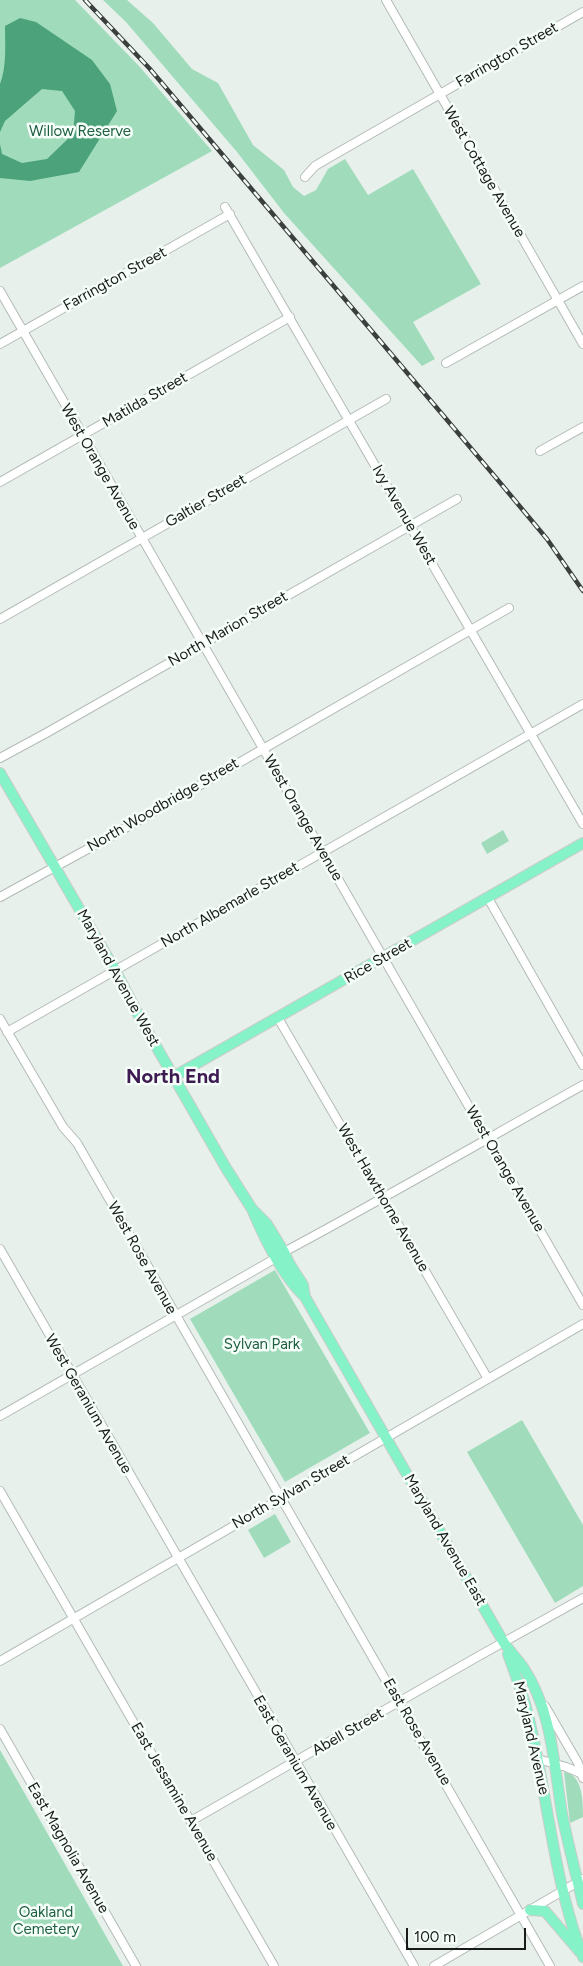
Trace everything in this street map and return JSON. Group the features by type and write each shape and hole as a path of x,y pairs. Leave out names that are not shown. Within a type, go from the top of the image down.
{"main road":[{"name":"Maryland Avenue West","path":"0,772 115,970 173,1077 252,1209 260,1229 280,1255 289,1263 303,1285 305,1297 386,1437"},
{"name":"Rice Street","path":"173,1077 583,842"},
{"name":"Maryland Avenue East","path":"386,1437 504,1643"},
{"name":"Maryland Avenue","path":"504,1643 524,1668 545,1715 556,1764 565,1827 580,1881 583,1904"},
{"name":"Maryland Avenue","path":"504,1643 525,1701 538,1759 562,1891 583,1956"},
{"path":"526,1913 545,1911 583,1956"}],"street":[{"name":"West Cottage Avenue","path":"386,0 583,344"},
{"name":"Farrington Street","path":"305,177 320,163 583,12"},
{"name":"Farrington Street","path":"0,344 228,210"},
{"name":"Ivy Avenue West","path":"228,210 583,824"},
{"path":"446,363 583,286"},
{"name":"West Orange Avenue","path":"0,291 488,1137 583,1306"},
{"name":"Matilda Street","path":"0,482 290,317"},
{"name":"Galtier Street","path":"0,619 386,398"},
{"path":"540,452 583,428"},
{"name":"North Marion Street","path":"0,758 457,499"},
{"name":"North Woodbridge Street","path":"0,897 509,608"},
{"name":"North Albemarle Street","path":"7,1032 583,704"},
{"path":"488,898 583,1064"},
{"name":"West Hawthorne Avenue","path":"278,1018 488,1379"},
{"name":"West Rose Avenue","path":"0,1019 63,1127 77,1143 175,1317 281,1498"},
{"path":"0,1416 280,1255 583,1085"},
{"name":"West Geranium Avenue","path":"0,1249 177,1558"},
{"name":"North Sylvan Street","path":"0,1661 583,1324"},
{"name":"East Jessamine Avenue","path":"0,1491 274,1966"},
{"name":"East Rose Avenue","path":"281,1498 526,1913 550,1966"},
{"name":"East Geranium Avenue","path":"177,1558 414,1966"},
{"name":"Abell Street","path":"191,1821 583,1598"},
{"path":"535,1689 578,1763 582,1776"},
{"name":"East Magnolia Avenue","path":"0,1729 136,1966"},
{"path":"538,1759 556,1764 582,1776"},
{"path":"434,1966 580,1881"}],"green space":[{"name":"Willow Reserve","path":"0,0 75,0 139,66 212,151 0,268"},
{"path":"103,0 127,0 153,23 192,69 218,83 253,145 284,170 293,187 304,196 316,190 328,169 345,159 368,195 413,169 481,284 413,322 435,359 422,366 284,213 237,152 126,22"},
{"path":"503,830 509,841 487,854 481,843"},
{"name":"Sylvan Park","path":"275,1270 370,1433 285,1482 190,1319"},
{"path":"522,1420 583,1525 583,1586 555,1603 467,1452"},
{"path":"275,1514 291,1542 264,1558 248,1530"},
{"name":"Oakland Cemetery","path":"0,1750 123,1966 0,1966"},
{"path":"564,1772 575,1778 582,1797 583,1817 570,1823"}],"shaded area":[{"path":"20,18 36,22 92,60 110,84 117,111 79,172 30,181 0,178 0,144 2,154 22,163 47,159 73,134 75,111 62,91 42,89 5,121 0,132 0,84 5,62 5,26"}],"railway":[{"path":"85,0 150,69 497,479 547,539 583,591"}],"district":[{"name":"North End","path":"173,1077"}]}
